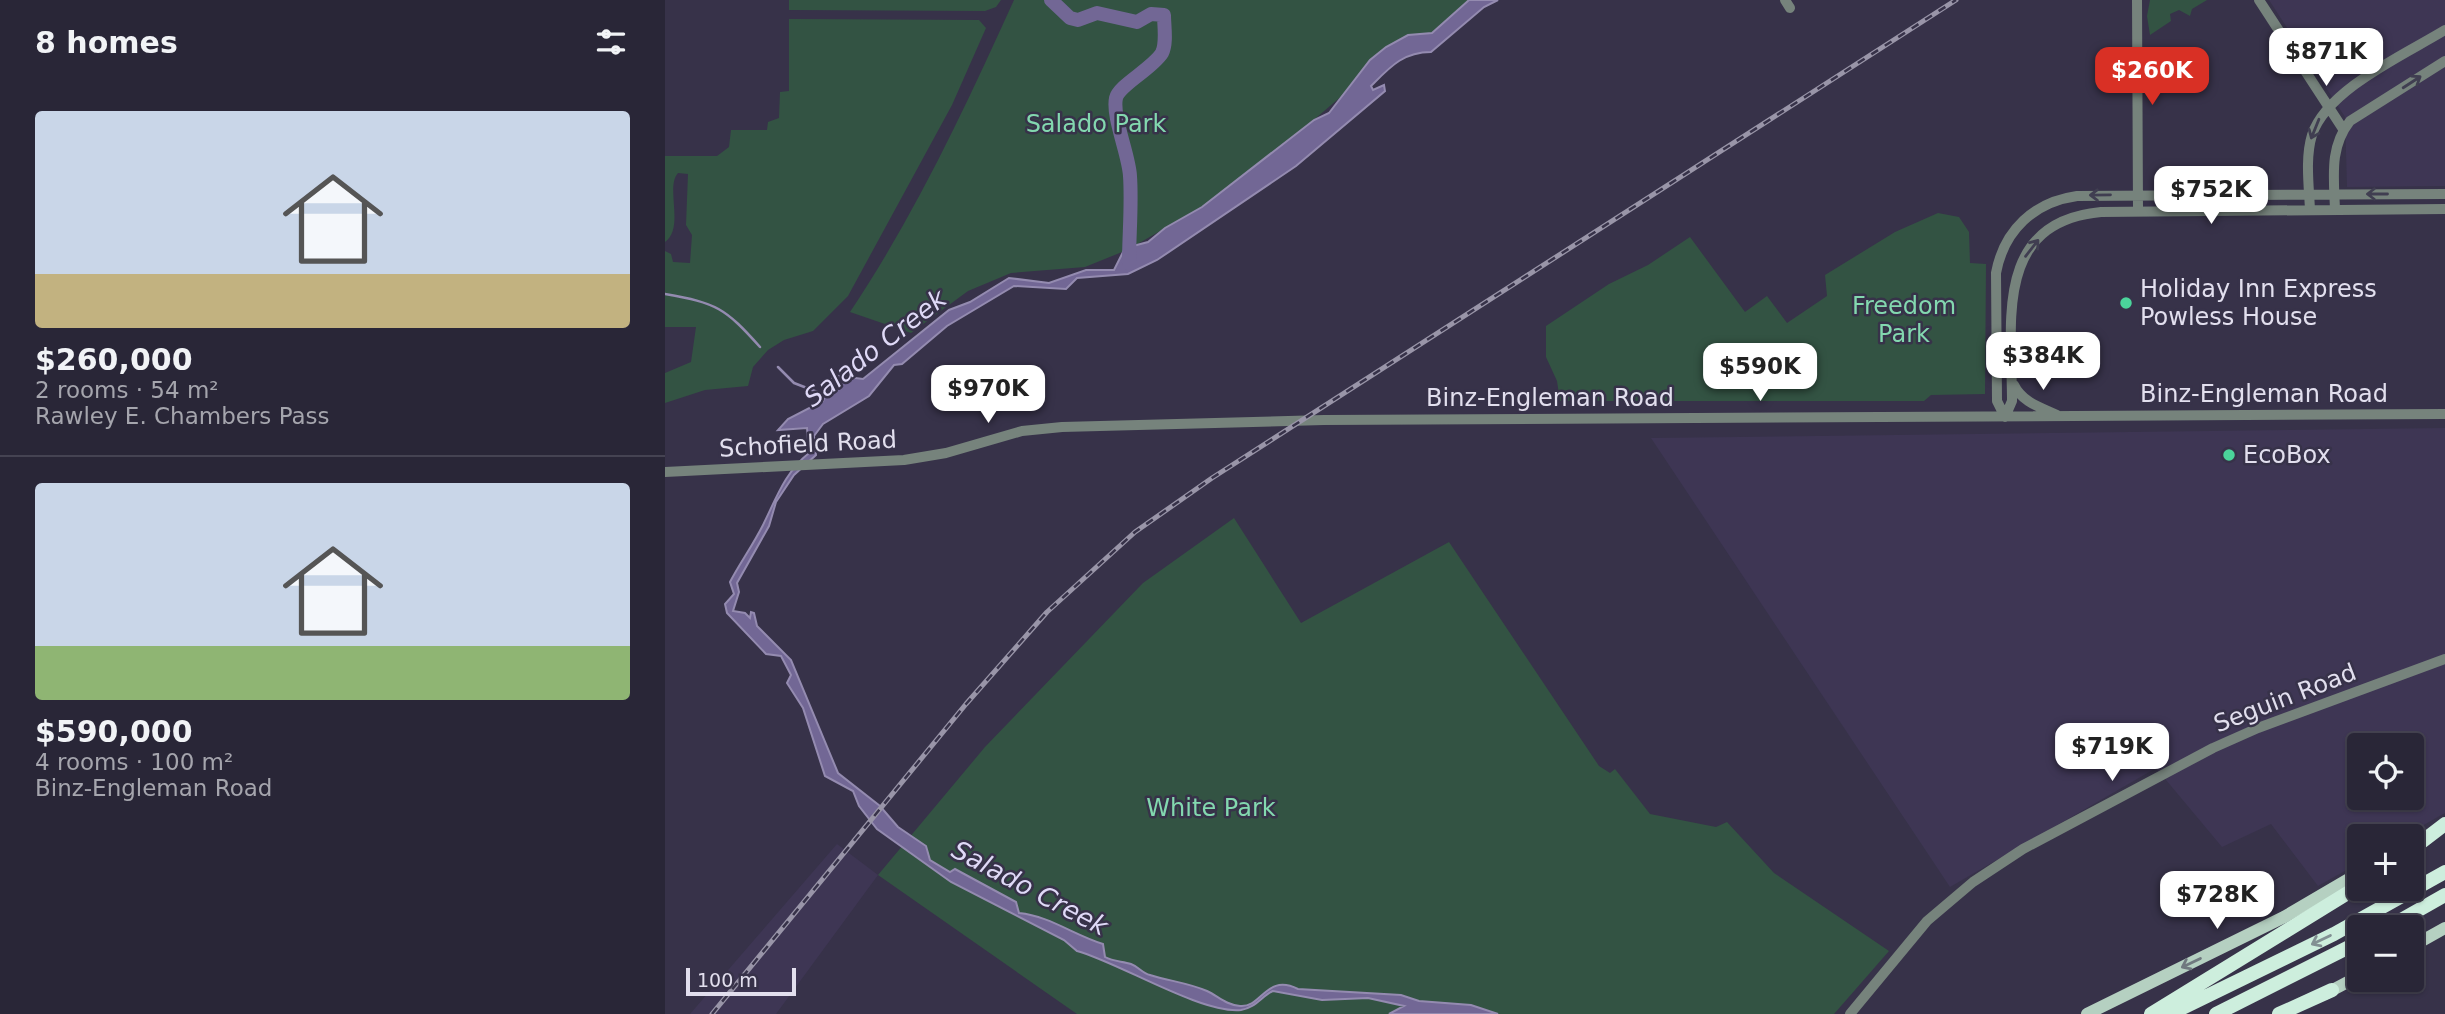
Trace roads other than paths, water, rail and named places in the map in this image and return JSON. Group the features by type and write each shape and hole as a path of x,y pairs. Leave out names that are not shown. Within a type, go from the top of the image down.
{"highway":[{"path":"2424,840 2445,823"},
{"path":"2170,1014 2334,934 2445,872"},
{"path":"2151,1014 2347,894"},
{"path":"2410,915 2445,895"},
{"path":"2216,1014 2347,948"},
{"path":"2279,1014 2332,990"}],"main road":[{"path":"2424,835 2445,823"},
{"path":"2087,1014 2284,917 2347,880"},
{"path":"2424,940 2445,928"},
{"path":"2288,1014 2347,982"}],"street":[{"path":"2137,0 2138,211"},
{"path":"2259,0 2343,130"},
{"path":"2310,210 2310,143 2319,120 2329,106 2340,96 2445,30"},
{"path":"2335,210 2334,153 2343,130 2350,121 2445,61"},
{"path":"2005,417 1997,401 1995,283 2000,255 2012,231 2033,211 2059,199 2077,195 2445,194"},
{"path":"2005,417 2012,401 2012,290 2026,254 2046,232 2072,218 2091,213 2138,211 2445,209"},
{"path":"2012,382 2018,394 2025,399 2061,416"},
{"name":"Binz-Engleman Road","path":"1076,427 1324,420 2445,414"},
{"name":"Schofield Road","path":"670,472 904,460 946,453 1022,431 1076,427"},
{"name":"Seguin Road","path":"1850,1014 1927,921 1973,882 2023,849 2231,740 2445,659"}],"waterway":[{"path":"1051,0 1070,18 1078,20 1097,13 1137,22 1151,14 1164,15 1165,39 1162,53 1123,88 1116,98 1116,115 1130,176 1129,263"},
{"path":"665,294 709,304 719,309 760,347"},
{"name":"Salado Creek","path":"778,367 794,383 825,395"}],"railway":[{"path":"712,1014 966,704 1047,612 1135,532 1212,478 1956,0"}],"place":[{"name":"Holiday Inn Express Powless House","path":"2126,303"},
{"name":"EcoBox","path":"2229,455"}],"park label":[{"name":"Salado Park","path":"1096,124"},
{"name":"Freedom Park","path":"1904,320"},
{"name":"White Park","path":"1211,808"}]}
